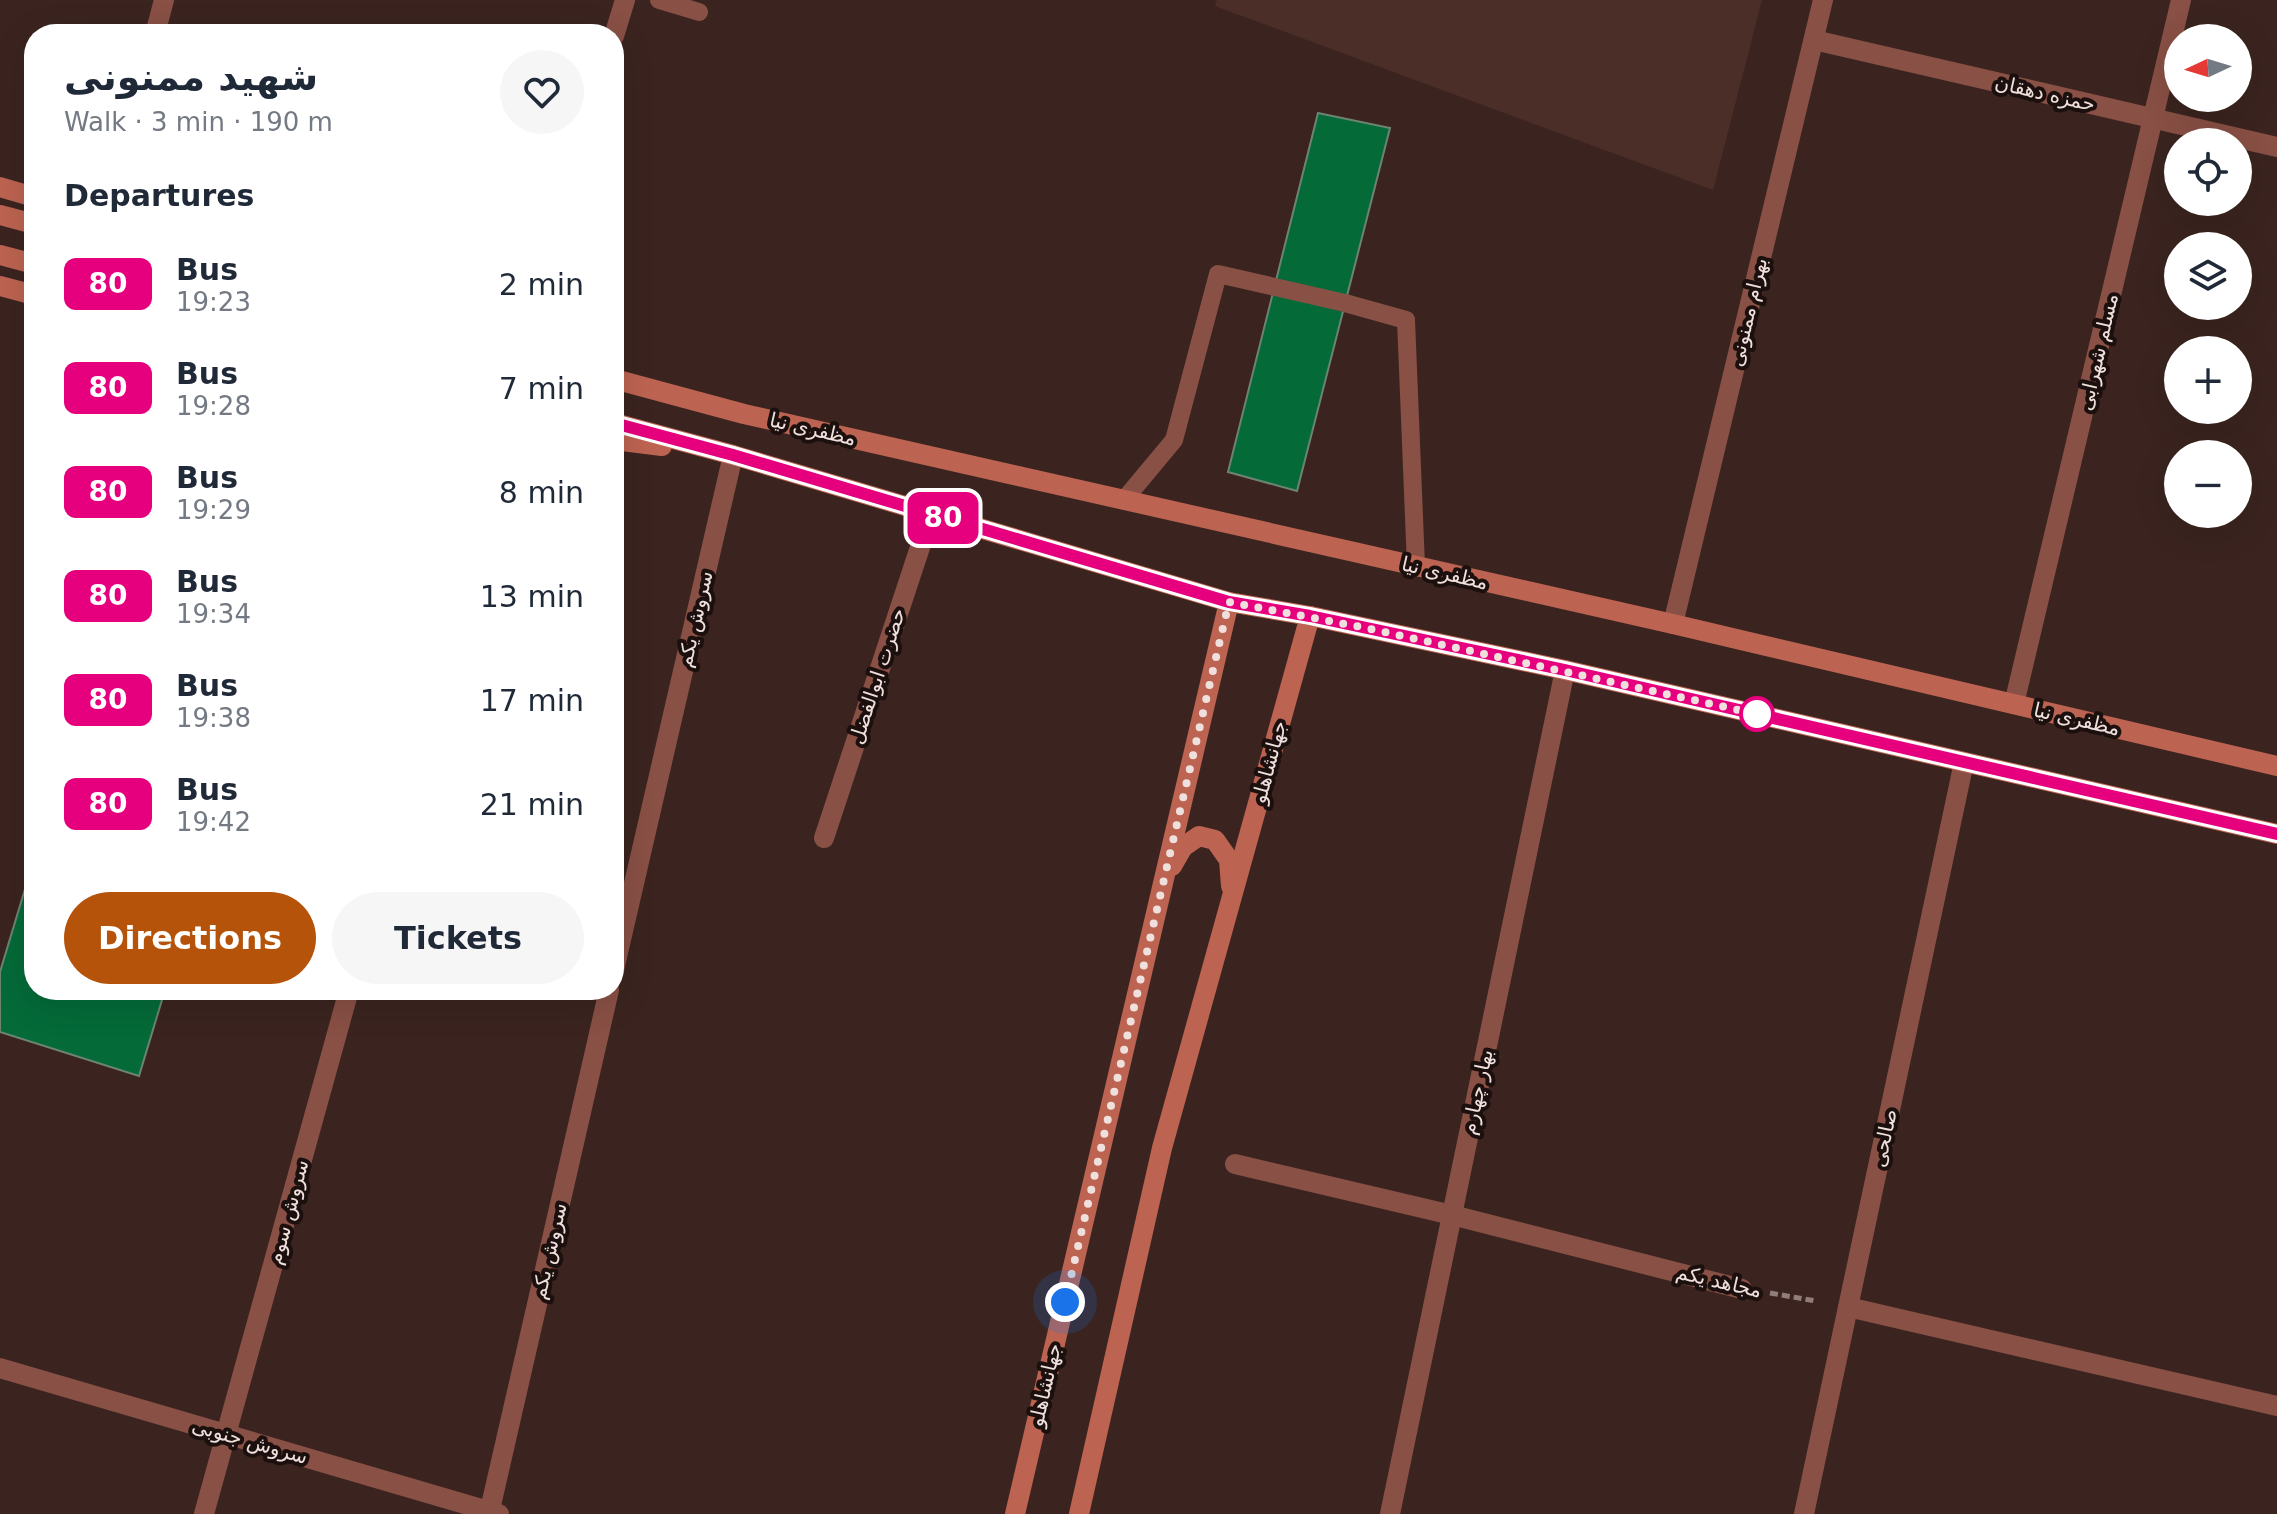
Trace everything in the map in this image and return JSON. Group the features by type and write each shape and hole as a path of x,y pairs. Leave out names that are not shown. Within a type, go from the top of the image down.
{"main road":[{"path":"0,187 24,194"},
{"path":"0,215 24,221"},
{"path":"0,255 24,261"},
{"path":"0,286 24,292"},
{"path":"624,376 663,392"},
{"name":"مظفری نیا","path":"624,382 744,414 1673,624 2277,766"},
{"path":"624,426 1229,602 1565,670 2277,834"},
{"path":"624,441 733,455"},
{"name":"جهانشاهلو","path":"1015,1514 1229,602"},
{"name":"جهانشاهلو","path":"1079,1514 1162,1148 1310,616"},
{"path":"1164,878 1183,847 1199,836 1215,840 1229,860 1232,898"}],"street":[{"path":"151,0 155,24"},
{"path":"157,24 164,0"},
{"path":"618,24 625,0"},
{"name":"بهرام ممنونی","path":"1673,624 1823,0"},
{"name":"مسلم شهرابی","path":"2014,704 2181,0"},
{"name":"حمزه دهقان","path":"1814,40 2277,147"},
{"name":"سروش یکم","path":"624,927 733,455"},
{"name":"حضرت ابوالفضل","path":"824,838 931,514"},
{"name":"بهار چهارم","path":"1390,1514 1565,670"},
{"name":"صالحی","path":"1804,1514 1964,762"},
{"name":"سروش سوم","path":"204,1514 346,1000"},
{"name":"سروش یکم","path":"492,1513 607,1000"},
{"name":"مجاهد یکم","path":"1235,1164 1452,1215 1742,1289"},
{"path":"1848,1307 2277,1406"},
{"name":"سروش جنوبی","path":"0,1368 492,1513"}],"lane":[{"path":"659,0 699,12"},
{"path":"1124,500 1174,440 1218,274 1406,320 1416,566"}],"path":[{"name":"مجاهد یکم","path":"1742,1289 1848,1307"}],"shaded area":[{"path":"1217,0 1762,0 1713,190 1215,6"}],"building":[{"path":"1318,113 1390,128 1297,491 1228,472"},
{"path":"24,892 24,1000 162,1000 139,1076 0,1032 0,972"}],"bus line":[{"name":"80","path":"624,426 1229,602 1565,670 2277,834"}],"route":[{"path":"1065,1302 1229,602 1565,670 1757,714"}]}
